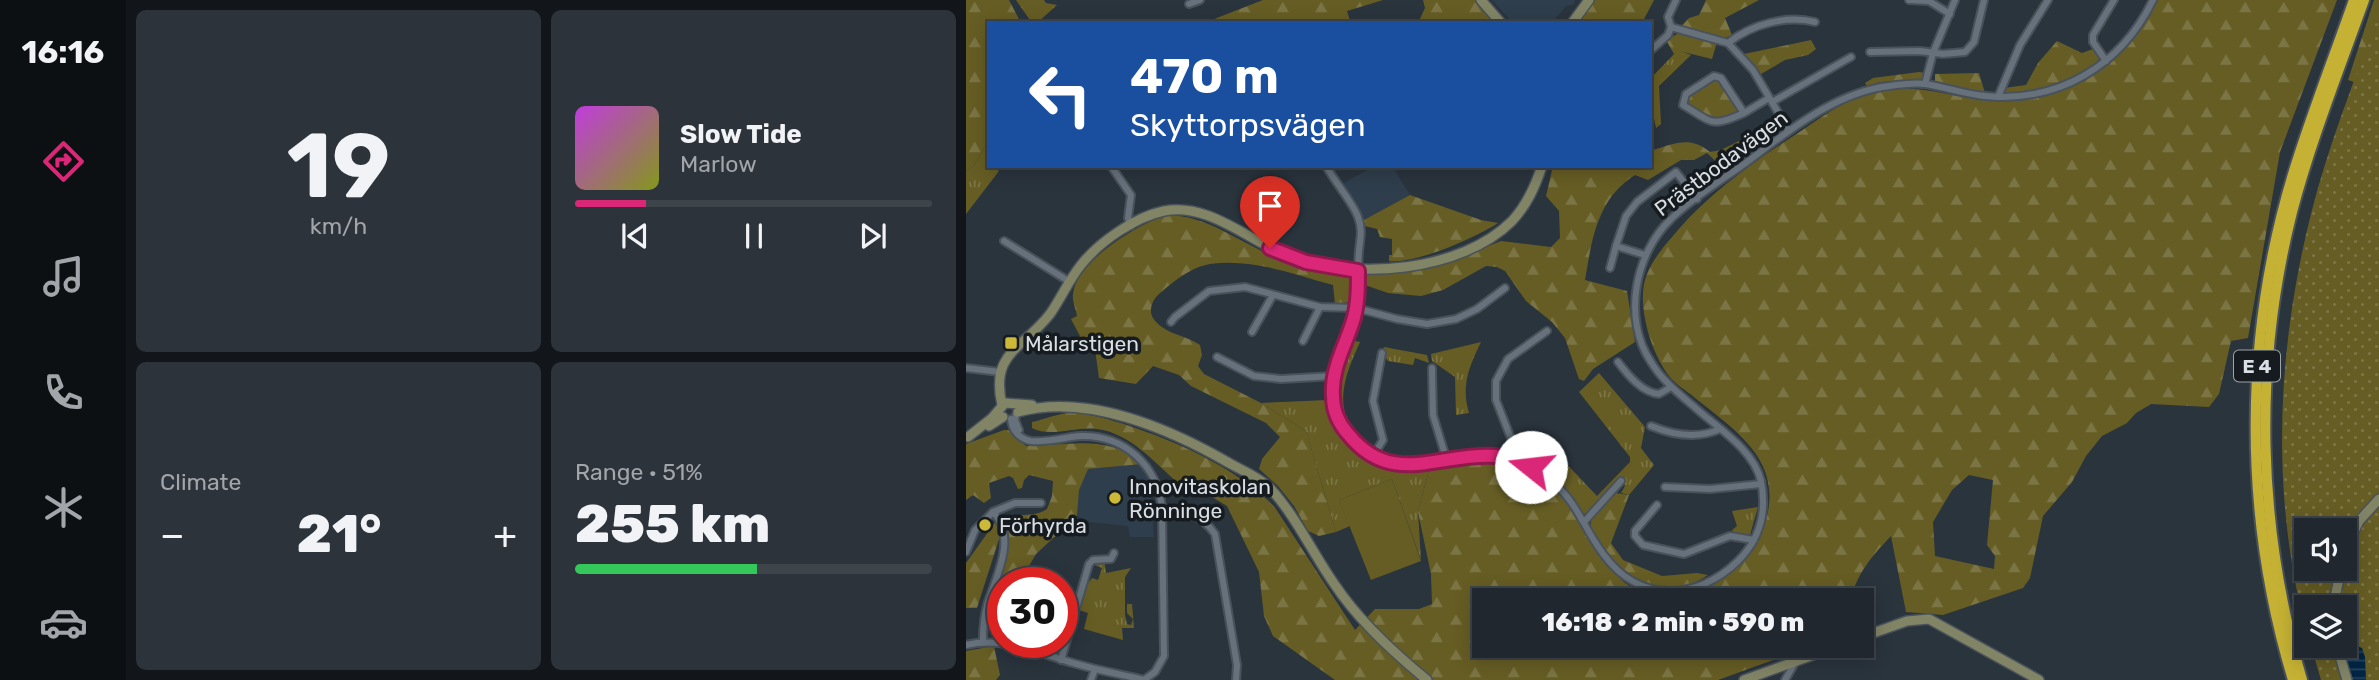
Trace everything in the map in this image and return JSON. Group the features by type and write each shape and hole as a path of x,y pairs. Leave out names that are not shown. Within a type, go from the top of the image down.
{"highway":[{"name":"E 4","path":"2293,680 2267,576 2259,511 2255,412 2258,358 2267,288 2287,196 2354,0"},
{"name":"E 4","path":"2302,680 2277,575 2268,509 2264,412 2269,346 2276,290 2293,211 2364,0"}],"main road":[{"path":"1481,0 1499,21"},
{"path":"1577,17 1589,0"},
{"path":"1009,410 998,382 1006,359 1037,330 1081,265 1094,252 1131,226 1160,212 1180,209 1199,212 1291,257 1324,266 1358,271 1397,268 1462,253 1503,230 1529,199 1541,168"},
{"path":"967,437 1009,410 1065,406 1104,412 1169,433 1201,447 1262,482 1285,507 1355,612 1427,680"},
{"path":"2357,525 2379,499"},
{"path":"1874,633 1907,621 1929,619 2039,680"},
{"path":"1744,680 1802,658"},
{"path":"2341,658 2347,680"}],"street":[{"path":"1189,4 1200,0"},
{"path":"1652,49 1668,35 1671,27 1668,17 1676,0"},
{"path":"1909,0 1929,1 1950,13"},
{"path":"1925,84 1933,53 1955,0"},
{"path":"1870,52 1920,51 1960,54 1974,42 1984,0"},
{"path":"1998,97 2020,45 2048,0"},
{"path":"2106,61 2093,42 2093,35 2114,0"},
{"name":"Prästbodavägen","path":"1327,168 1360,221 1361,230 1356,308 1334,376 1333,401 1339,420 1354,442 1373,456 1402,465 1479,456 1509,459 1531,467 1562,490 1602,553 1625,577 1642,586 1663,592 1692,588 1730,568 1748,550 1763,515 1761,484 1753,462 1671,387 1649,360 1637,324 1636,287 1645,256 1670,219 1789,131 1853,96 1882,87 1925,84 1980,96 2020,97 2045,93 2074,83 2106,61 2132,35 2153,0"},
{"path":"1727,43 1775,20 1796,17 1815,22"},
{"path":"1671,27 1727,43 1753,70 1789,131"},
{"path":"1744,113 1721,78 1714,76 1686,94 1683,105 1713,123 1721,123 1744,113 1771,100 1851,57"},
{"path":"1112,168 1131,195 1128,218 1131,226"},
{"path":"1611,268 1626,216 1676,172 1696,199"},
{"path":"1004,241 1070,282"},
{"path":"1616,246 1645,256"},
{"path":"1171,323 1209,291 1245,287 1320,307 1356,308 1427,324 1456,319 1478,309 1505,288"},
{"path":"1252,332 1273,295"},
{"path":"1303,341 1320,307"},
{"path":"1509,459 1512,441 1496,400 1496,381 1508,359 1547,331"},
{"path":"1373,456 1383,440 1373,401 1382,353"},
{"path":"1217,357 1254,376 1281,379 1334,376"},
{"path":"1618,362 1627,374 1648,392 1659,394 1671,387"},
{"path":"966,368 1000,372"},
{"path":"1432,368 1433,415 1447,461"},
{"path":"966,645 983,641 1013,645 1060,660 1144,680 1155,672 1164,656 1162,509 1161,496 1152,474 1142,460 1126,447 1107,439 1090,436 1038,441 1023,438 1009,410"},
{"path":"1651,426 1688,436 1712,433 1720,429"},
{"path":"1584,522 1621,481"},
{"path":"1665,487 1710,489 1761,484"},
{"path":"966,552 975,530 993,512 1027,502 1041,503"},
{"path":"1657,505 1635,531 1635,536 1643,545 1684,554 1730,536 1754,540"},
{"path":"983,641 983,625 1003,551 1003,507"},
{"path":"1162,509 1185,511 1195,515 1206,522 1215,534 1237,665 1236,680"},
{"path":"993,512 1004,527"},
{"path":"1060,660 1089,564 1093,560 1111,559 1114,553"},
{"path":"1785,680 1796,660"},
{"path":"1091,680 1095,669"},
{"path":"1155,672 1161,680"}],"shaded area":[{"path":"1492,0 1575,0 1574,4 1566,6 1554,21 1511,21"},
{"path":"1371,168 1393,168 1410,195 1362,221 1340,185"},
{"name":"Innovitaskolan Rönninge","path":"1142,464 1150,475 1154,537 1130,537 1128,526 1089,522 1077,516 1079,489 1088,469"}],"green space":[{"path":"966,0 1009,0 1020,21 987,21 987,143 974,165 966,172"},
{"path":"1016,0 1044,0 1057,5 1039,21 1031,21"},
{"path":"1263,0 1383,0 1347,11 1350,21 1209,21"},
{"path":"1423,0 1476,0 1492,21 1419,21 1425,8"},
{"path":"1593,0 1654,0 1643,21 1580,21"},
{"path":"1706,0 1759,0 1725,18 1732,35 1725,38 1680,27 1689,18 1699,15"},
{"path":"2157,0 2337,0 2280,152 2248,338 2231,341 2219,394 2209,407 2151,404 2136,413 2127,423 2102,436 2086,456 2072,482 2043,516 2030,578 2023,588 1943,615 1906,612 1891,536 1861,573 1854,588 1702,588 1732,571 1756,545 1768,511 1769,490 1765,471 1744,440 1674,382 1656,354 1647,327 1643,299 1647,274 1661,251 1705,202 1735,177 1845,103 1875,92 1904,89 1982,100 2010,101 2037,97 2062,90 2086,78 2126,45","holes":["1969,475 1993,480 1987,545 1995,556 1994,569 1935,556 1933,522 1952,490"]},
{"path":"2374,0 2379,0 2379,87 2372,88 2348,80"},
{"path":"2379,13 2379,680 2321,680 2315,658 2357,658 2357,595 2298,595 2295,581 2357,581 2357,518 2294,518 2294,578 2287,526 2282,421 2291,316 2311,214 2334,138"},
{"path":"1679,33 1717,42 1712,59 1679,51 1674,54 1666,40"},
{"path":"1811,40 1816,49 1808,55 1785,60 1761,74 1744,54"},
{"path":"2057,41 2082,53 2093,49 2101,57 2093,67 2071,80 2044,89 2005,94 2004,88 2026,85 2038,63"},
{"path":"1678,50 1691,55 1659,86 1661,124 1656,128 1652,109 1652,77"},
{"path":"1925,73 1923,79 1880,82 1867,86 1865,83 1873,78"},
{"path":"1979,73 1985,93 1935,82 1935,74"},
{"path":"1717,78 1737,106 1737,112 1715,121 1690,107 1687,102 1689,95"},
{"path":"1769,126 1780,131 1725,170 1707,153 1694,160 1681,160 1648,180 1635,175 1622,185 1604,208 1590,250 1585,280 1627,291 1635,342 1593,369 1584,381 1579,379 1565,338 1552,322 1526,301 1505,271 1497,267 1486,266 1443,290 1421,296 1388,293 1362,284 1364,275 1401,273 1441,265 1501,241 1551,247 1560,238 1559,211 1546,196 1553,168 1652,168 1652,150 1681,142 1695,144 1710,152 1721,150"},
{"path":"987,143 987,168 999,171 966,214 966,172 974,165"},
{"path":"1410,195 1481,220 1498,223 1475,236 1429,254 1389,261 1389,255 1392,255 1392,239 1380,237 1377,229 1365,226 1362,221"},
{"path":"1168,215 1183,216 1209,224 1282,259 1351,278 1350,302 1335,304 1333,285 1257,265 1210,264 1196,268 1176,280 1157,296 1151,308 1153,318 1163,328 1200,345 1202,355 1198,366 1204,374 1261,403 1306,431 1336,532 1319,536 1308,531 1294,506 1278,486 1259,469 1262,459 1280,437 1266,423 1191,386 1179,375 1153,366 1136,384 1099,378 1095,349 1081,338 1071,319 1077,316 1073,294 1077,282 1085,269 1111,245 1142,226"},
{"path":"1350,340 1360,342 1344,387 1344,409 1354,431 1376,449 1372,451 1348,428 1338,401 1339,371"},
{"path":"1481,342 1466,385 1469,413 1456,415 1455,377 1432,361 1431,354"},
{"path":"1384,347 1427,355 1429,363 1415,358 1413,365 1388,361 1383,354"},
{"path":"1599,373 1645,427 1641,448 1654,465 1629,495 1621,493 1625,486 1620,478 1587,514 1583,513 1553,478 1535,465 1513,456 1513,451 1524,451 1541,437 1597,496 1630,462 1630,457 1579,392"},
{"path":"1328,400 1344,433 1353,446 1365,456 1393,466 1430,466 1418,512 1421,560 1392,479 1339,500 1350,526 1336,532 1306,431 1261,403"},
{"path":"1074,413 1094,416 1167,440 1242,479 1274,506 1355,630 1375,609 1419,609 1432,604 1431,574 1418,512 1430,466 1496,462 1532,472 1557,491 1617,574 1634,588 1472,588 1472,658 1779,658 1718,680 1335,680 1273,636 1264,616 1259,572 1227,506 1187,482 1178,483 1141,450 1120,436 1097,429 1039,431 1032,428 1032,422"},
{"path":"1008,430 1026,446 1087,443 1102,445 1129,454 1142,464 1088,469 1079,490 1077,516 1036,554 1028,567 1002,567 1007,539 1006,517 1047,509 1052,496 1053,481 1029,475 1022,488 1018,489 1013,478 1009,476 989,483 991,498 984,503 973,495 966,500 966,444"},
{"path":"1392,479 1421,561 1371,580 1339,500"},
{"path":"1615,493 1629,495 1611,543 1623,560 1662,576 1697,573 1708,575 1689,584 1671,588 1655,587 1639,581 1624,572 1611,559 1590,527 1592,518"},
{"path":"1758,507 1750,535 1734,534 1732,530 1737,526 1732,511"},
{"path":"996,521 1000,523 1000,536 990,567 987,567 987,577 977,608 966,608 966,563"},
{"path":"1095,557 1104,560 1106,573 1131,568 1125,577 1125,615 1127,624 1131,625 1133,619 1127,613 1127,604 1132,604 1134,628 1122,628 1123,640 1084,629 1088,613 1078,610 1078,602 1083,584 1087,585 1092,578 1098,580 1102,568 1095,565"},
{"path":"987,647 987,658 996,658 1000,675 996,680 966,680 966,651"}],"water":[{"path":"2357,646 2362,648 2365,657 2366,680 2353,680 2346,658 2357,658"}],"place":[{"name":"Målarstigen","path":"1011,343"},
{"name":"Innovitaskolan Rönninge","path":"1115,498"},
{"name":"Förhyrda","path":"985,525"}],"route":[{"path":"1270,248 1306,262 1358,271 1356,308 1338,360 1332,394 1339,420 1354,442 1373,456 1393,464 1428,464 1494,456 1531,467"}]}
